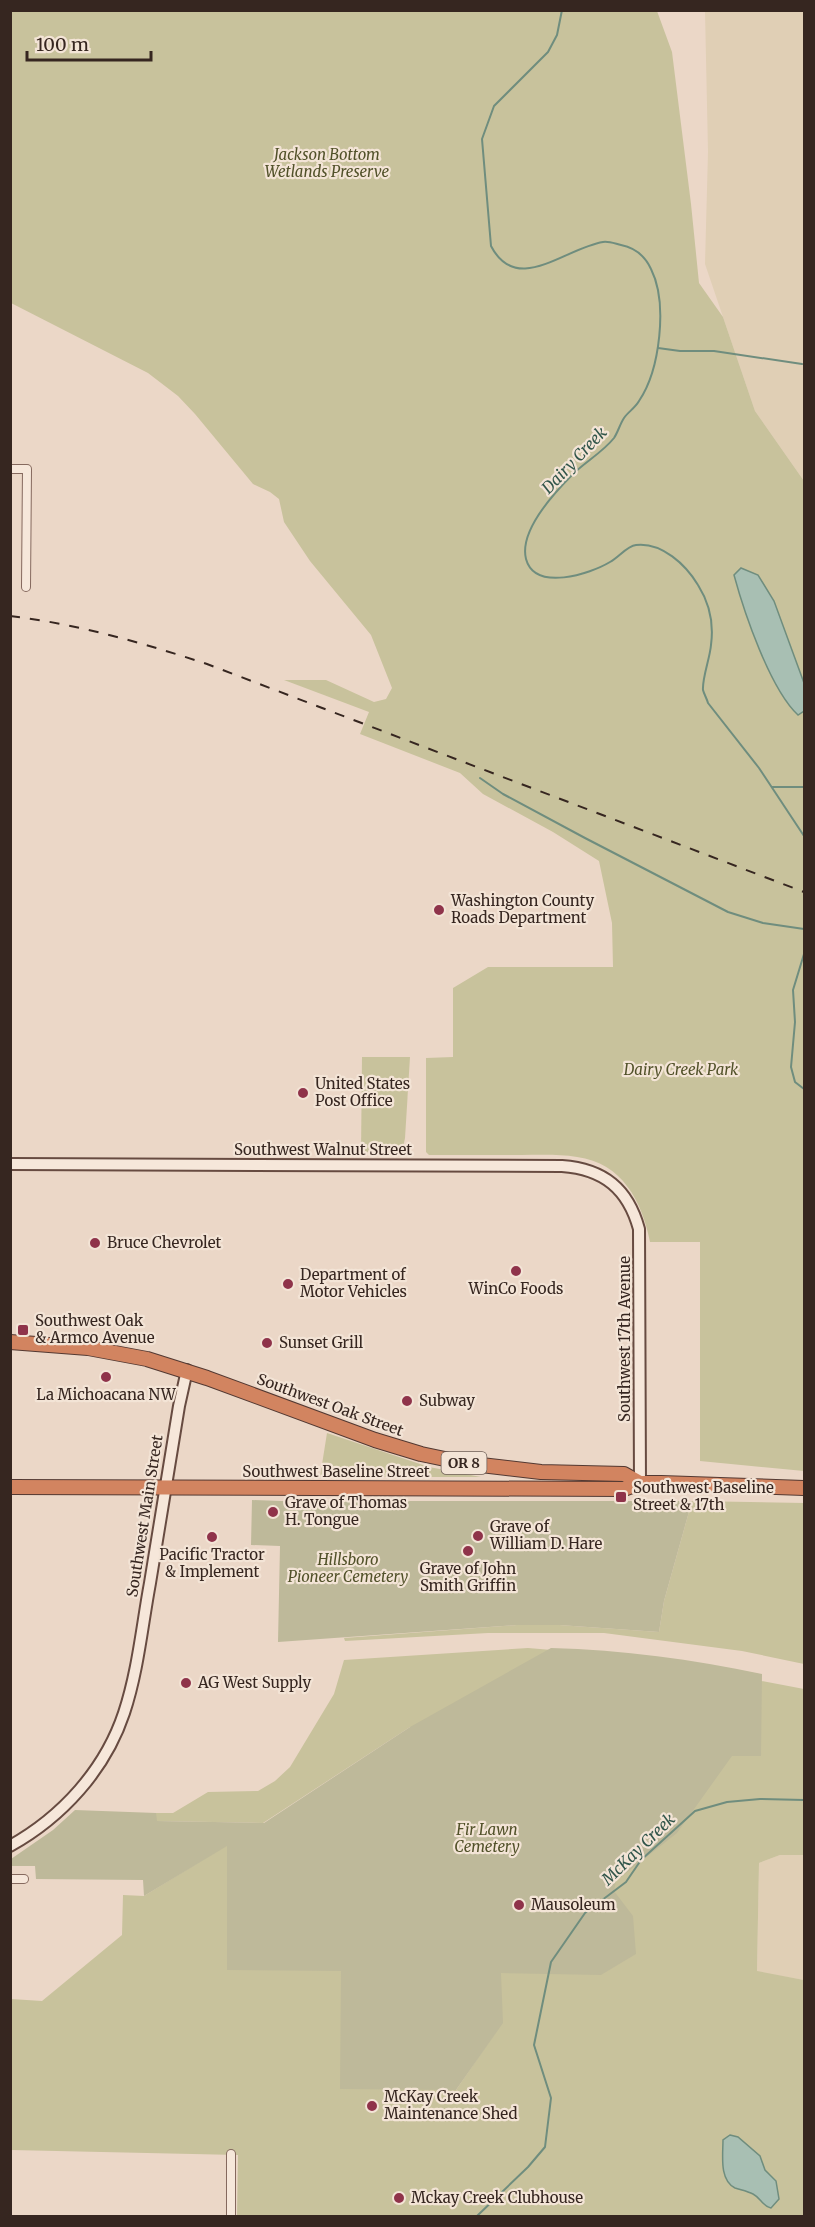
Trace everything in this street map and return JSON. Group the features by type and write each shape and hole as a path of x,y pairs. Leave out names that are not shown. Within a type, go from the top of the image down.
{"highway":[{"name":"Southwest Oak Street","path":"10,1342 104,1350 147,1359 187,1370 375,1440 421,1454 510,1469 624,1474 640,1483"},
{"name":"Southwest Baseline Street","path":"10,1487 624,1489 640,1483 804,1488"}],"street":[{"path":"10,469 27,469 26,587"},
{"name":"Southwest Walnut Street","path":"10,1164 562,1166 580,1167 595,1173 614,1185 626,1198"},
{"name":"Southwest 17th Avenue","path":"626,1198 635,1216 640,1237 640,1483"},
{"name":"Southwest Main Street","path":"10,1846 50,1820 75,1796 93,1773 119,1725 128,1701 187,1370"},
{"path":"10,1879 24,1879"},
{"path":"231,2154 231,2217"}],"shaded area":[{"path":"705,11 804,11 804,481 755,411 705,264 708,152"},
{"path":"741,568 758,575 774,601 804,683 804,711 798,715 788,703 768,669 751,629 734,575"},
{"path":"780,1855 804,1855 804,1980 757,1972 759,1863"},
{"path":"730,2135 738,2137 760,2156 765,2170 776,2181 779,2199 771,2208 753,2194 735,2188 726,2179 723,2167 723,2140"}],"green space":[{"path":"10,11 657,11 672,52 699,283 723,317 755,411 804,481 804,1471 700,1461 700,1242 650,1242 642,1212 627,1186 606,1167 593,1161 556,1155 429,1155 426,1152 426,1058 453,1057 453,988 488,967 613,967 612,923 599,861 553,832 483,794 460,773 360,734 369,712 284,680 326,680 374,702 386,699 392,688 371,635 310,561 284,522 279,499 253,484 178,396 148,373 11,303"},
{"path":"362,1057 410,1057 402,1153 361,1152"},
{"path":"327,1433 429,1467 481,1477 320,1477"},
{"name":"Hillsboro Pioneer Cemetery","path":"252,1500 692,1501 664,1601 659,1632 559,1625 517,1625 278,1642 280,1546 251,1545"},
{"path":"692,1501 804,1503 804,1664 742,1651 604,1633 488,1633 345,1641 344,1638 517,1625 559,1625 659,1632 664,1601"},
{"path":"528,1648 635,1657 804,1689 804,1855 780,1855 759,1863 757,1971 804,1980 804,2216 237,2216 238,2155 11,2150 11,1999 42,2001 122,1935 123,1895 144,1896 227,1845 227,1969 341,1970 456,2090 502,2023 410,1727 263,1823 156,1821 156,1813 173,1813 208,1792 258,1791 275,1781 290,1767 334,1694 344,1660"},
{"name":"Fir Lawn Cemetery","path":"551,1648 657,1656 762,1674 761,1756 732,1756 677,1833 616,1881 614,1891 633,1916 636,1954 601,1975 501,1973 503,2023 456,2090 340,2089 341,1971 227,1970 227,1846 144,1896 143,1880 36,1879 35,1866 11,1866 11,1859 53,1830 75,1810 156,1813 157,1821 264,1823 410,1727"}],"waterway":[{"name":"Dairy Creek","path":"562,10 557,35 548,52 494,106 482,139 491,246 502,260 514,267 528,268 603,242 636,250 649,264 656,283 659,300 659,336 652,372 639,401 624,418 610,443 573,474 540,513 528,536 525,548 526,559 531,569 551,578 577,575 601,567 629,547 636,545 655,547 680,563 698,585 706,599 710,614 711,645 703,685 708,703 759,768 804,836"},
{"path":"658,348 680,351 714,351 802,364"},
{"path":"480,778 503,794 728,912 763,923 804,929"},
{"path":"772,787 804,787"},
{"name":"Dairy Creek","path":"804,954 793,990 795,1022 791,1067 795,1082 804,1089"},
{"name":"McKay Creek","path":"477,2216 528,2167 545,2147 551,2098 534,2045 551,1962 585,1913 626,1882 641,1860 695,1811 727,1802 760,1799 804,1800"}],"railway":[{"path":"10,616 110,635 207,664 804,892"}],"place":[{"name":"Washington County Roads Department","path":"439,910"},
{"name":"United States Post Office","path":"303,1093"},
{"name":"Bruce Chevrolet","path":"95,1243"},
{"name":"WinCo Foods","path":"516,1271"},
{"name":"Department of Motor Vehicles","path":"288,1284"},
{"name":"Southwest Oak & Armco Avenue","path":"23,1330"},
{"name":"Sunset Grill","path":"267,1343"},
{"name":"La Michoacana NW","path":"106,1377"},
{"name":"Subway","path":"407,1401"},
{"name":"Southwest Baseline Street & 17th","path":"621,1497"},
{"name":"Grave of Thomas H. Tongue","path":"273,1512"},
{"name":"Grave of William D. Hare","path":"478,1536"},
{"name":"Pacific Tractor & Implement","path":"212,1537"},
{"name":"Grave of John Smith Griffin","path":"468,1551"},
{"name":"AG West Supply","path":"186,1683"},
{"name":"Mausoleum","path":"519,1905"},
{"name":"McKay Creek Maintenance Shed","path":"372,2106"},
{"name":"Mckay Creek Clubhouse","path":"399,2198"}],"park label":[{"name":"Jackson Bottom Wetlands Preserve","path":"327,164"},
{"name":"Dairy Creek Park","path":"681,1070"}]}
